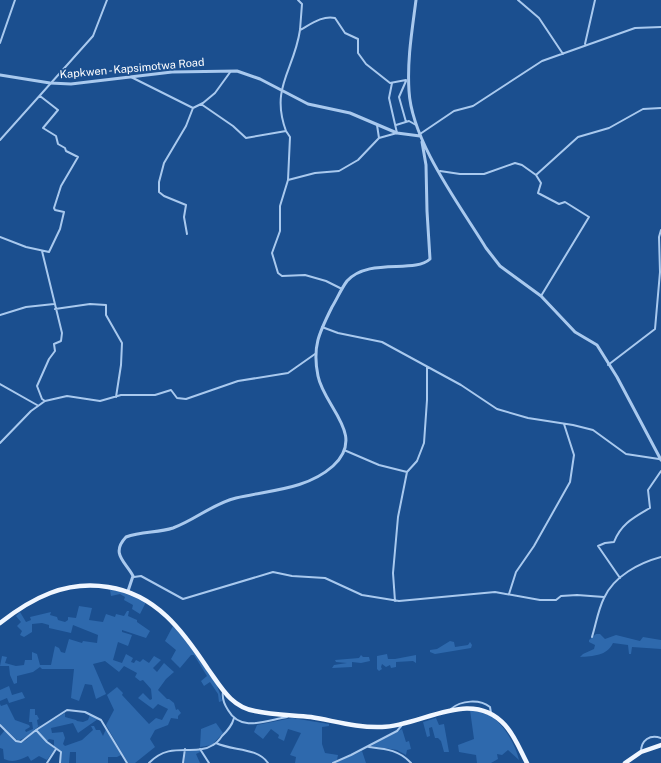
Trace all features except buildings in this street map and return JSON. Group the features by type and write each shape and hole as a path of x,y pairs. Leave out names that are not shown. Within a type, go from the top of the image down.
{"main road":[{"path":"0,623 34,599 62,588 91,585 128,591 156,606 173,621 223,692 235,703 246,709 266,713 295,715 359,726 382,727 402,724 451,710 464,708 476,709 492,715 509,730 527,763"},
{"path":"625,763 641,752 661,745"}],"street":[{"path":"0,43 15,0"},
{"path":"0,140 93,36 107,0"},
{"path":"298,0 302,4"},
{"path":"305,0 302,4 297,48 281,90 280,115 290,137 288,180 280,206 280,231 272,253 278,273 284,276 298,274 309,276 326,281 342,289"},
{"path":"133,577 122,561 120,552 121,544 126,537 173,528 235,498 292,487 330,468 341,458 345,443 341,420 320,385 315,354 322,327 342,289 352,277 363,270 420,264 430,259 427,211 427,170 422,142 416,125 410,99 407,79 416,0"},
{"path":"518,0 539,18 563,54"},
{"path":"585,44 595,0"},
{"path":"300,30 319,20 335,17 344,33 358,39 358,53 368,66 392,83"},
{"path":"420,135 454,111 473,106 536,64 585,44 635,28 661,27"},
{"name":"Kapkwen - Kapsimotwa Road","path":"0,75 50,83 80,83 131,76 198,70 231,70 260,79 311,106 350,113 397,133 420,135"},
{"path":"187,234 184,217 186,204 161,195 159,192 159,182 164,163 186,126 193,108 201,104 215,92 231,70"},
{"path":"131,76 193,108"},
{"path":"392,83 407,79"},
{"path":"406,122 399,97 407,79"},
{"path":"288,180 315,173 339,171 358,160 379,138 397,133 389,98 392,83"},
{"path":"0,237 42,251 50,252 60,229 64,212 54,210 54,208 61,186 78,158 66,151 65,148 58,144 56,136 43,128 58,110 40,96"},
{"path":"201,104 233,126 246,138 286,131"},
{"path":"536,175 578,138 609,128 639,111 650,108 661,108"},
{"path":"395,125 411,121 416,125"},
{"path":"377,124 379,138"},
{"path":"422,142 486,248 497,263 541,296 575,332 597,345 608,365 618,377 661,459"},
{"path":"440,171 460,174 484,174 515,164 522,165 536,175 541,183 538,193 559,204 565,202 589,217 541,296"},
{"path":"608,365 655,330 660,272 659,237 661,230"},
{"path":"42,251 55,309 61,324 62,338 54,344 55,351 49,359 38,384 37,389 45,401"},
{"path":"0,315 26,307 54,304"},
{"path":"55,309 90,304 106,305 106,316 122,343 121,365 116,397"},
{"path":"322,327 338,333 377,340 466,388 497,409 528,418 564,423 597,432 626,454 661,459"},
{"path":"0,443 37,405 45,401 67,396 97,402 124,395 155,395 171,390 178,399 186,400 238,381 288,373 315,354"},
{"path":"395,601 393,578 395,539 407,472 417,462 424,443 428,396 426,366"},
{"path":"0,384 37,405"},
{"path":"509,594 516,572 534,546 570,482 574,455 564,423"},
{"path":"344,450 379,465 407,472"},
{"path":"620,578 598,546 605,543 614,542 624,524 650,508 648,490 661,471"},
{"path":"592,637 604,597 620,578 637,566 661,557"},
{"path":"133,577 141,576 183,600 263,577 273,572 292,576 325,578 362,595 395,601 495,592 540,600 556,600 562,596 576,595 604,597"},
{"path":"128,591 133,577"},
{"path":"223,692 224,701 234,718 250,724 295,715"},
{"path":"451,710 458,705 479,702 490,707 492,715"},
{"path":"0,725 19,742 25,740 36,730 67,710 92,715 104,724 127,763"},
{"path":"149,763 157,755 185,749 210,747 216,743 230,728 234,718"},
{"path":"333,763 397,731 402,724"},
{"path":"36,730 62,754 60,763"},
{"path":"641,752 642,744 646,739 657,736 661,738"},
{"path":"216,743 256,753 264,757 268,763"},
{"path":"368,746 397,751 405,756 411,763"},
{"path":"47,763 56,749"},
{"path":"184,763 185,749"},
{"path":"200,749 209,763"}],"shaded area":[{"path":"110,590 119,591 146,602 140,614 132,609 133,605 124,600 125,597 120,594 111,596"},
{"path":"79,606 92,608 89,620 103,622 106,614 115,617 116,614 124,616 127,611 129,611 128,616 137,620 137,622 150,631 146,638 122,630 122,632 132,635 128,646 118,642 113,660 122,663 126,654 133,658 131,662 134,663 136,660 140,662 143,659 149,663 154,656 161,660 153,668 157,672 164,663 174,672 166,679 158,690 167,699 174,703 176,710 178,709 181,713 178,716 178,719 171,718 168,725 155,730 150,739 155,747 135,763 128,763 106,725 114,710 107,695 117,687 123,693 122,695 149,724 156,718 162,720 168,709 158,704 153,709 138,698 143,693 150,700 152,699 151,689 143,680 140,681 135,677 137,673 124,666 119,672 105,661 93,664 106,694 96,699 92,685 85,684 79,701 71,698 74,669 42,669 40,667 33,672 17,676 17,683 14,684 10,675 9,666 0,666 2,656 7,657 5,663 16,666 24,665 25,660 32,660 32,652 37,654 40,665 51,665 55,646 59,648 61,652 65,653 69,639 82,643 83,641 97,643 98,635 73,625 71,633 49,628 49,625 42,623 32,624 32,632 24,637 20,635 22,631 17,626 21,622 16,616 20,612 26,622 31,620 30,617 51,612 50,615 65,622 68,620 68,617 76,618"},
{"path":"173,626 195,652 209,672 215,682 222,701 219,702 218,694 210,682 204,686 201,681 207,676 194,655 191,655 180,668 171,659 176,650 165,641"},
{"path":"596,634 600,634 605,639 616,635 640,641 643,637 661,640 661,649 632,647 631,654 629,654 628,645 613,643 607,651 603,653 595,656 580,657 594,649 595,645 589,642 589,640"},
{"path":"450,641 454,642 455,647 468,645 470,642 472,645 471,648 435,654 430,652 430,650 437,649"},
{"path":"387,654 388,659 416,655 416,663 413,661 396,662 396,667 391,668 390,665 386,667 382,664 382,669 379,671 377,669 377,656"},
{"path":"361,655 363,657 369,657 370,661 361,663 352,662 352,667 332,668 334,665 347,663 336,662 335,660 359,658"},
{"path":"9,686 12,695 22,692 25,698 9,703 7,698 0,701 0,690"},
{"path":"0,704 1,706 7,704 15,720 29,725 30,727 25,730 26,732 33,729 32,722 29,722 30,709 35,709 35,715 37,715 39,719 37,720 38,726 41,724 28,736 18,741 0,724"},
{"path":"470,710 494,718 503,727 516,749 519,760 508,750 502,755 497,754 498,759 491,763 477,763 476,755 459,752 458,745 474,739"},
{"path":"65,713 65,717 77,721 83,722 88,720 90,715 98,719 78,733 73,723 51,728 52,733 63,732 65,738 63,744 65,746 82,740 93,730 91,726 94,726 96,730 100,730 103,736 106,729 121,755 117,757 108,757 108,763 76,763 76,752 70,752 69,763 60,763 62,754 54,747 54,740 49,739 47,741 36,730"},
{"path":"292,718 329,724 329,726 322,727 322,744 325,753 338,755 337,760 332,763 295,763 296,757 290,755 301,733 288,729 284,741 278,738 279,735 271,729 263,739 254,732 257,725"},
{"path":"436,718 439,725 444,724 449,752 444,752 441,741 438,738 435,738 432,727 429,728 430,736 427,737 423,722"},
{"path":"216,723 223,733 212,745 200,747 201,729"},
{"path":"402,729 406,742 409,741 411,749 407,750 406,755 397,750 371,746"},
{"path":"5,730 20,743 26,740 35,731 55,749 47,760 39,756 31,761 28,756 13,761 4,759 3,749 0,748 0,736"},
{"path":"186,749 199,749 200,752 196,754 200,763 184,763"},
{"path":"362,751 366,763 335,763"}]}
